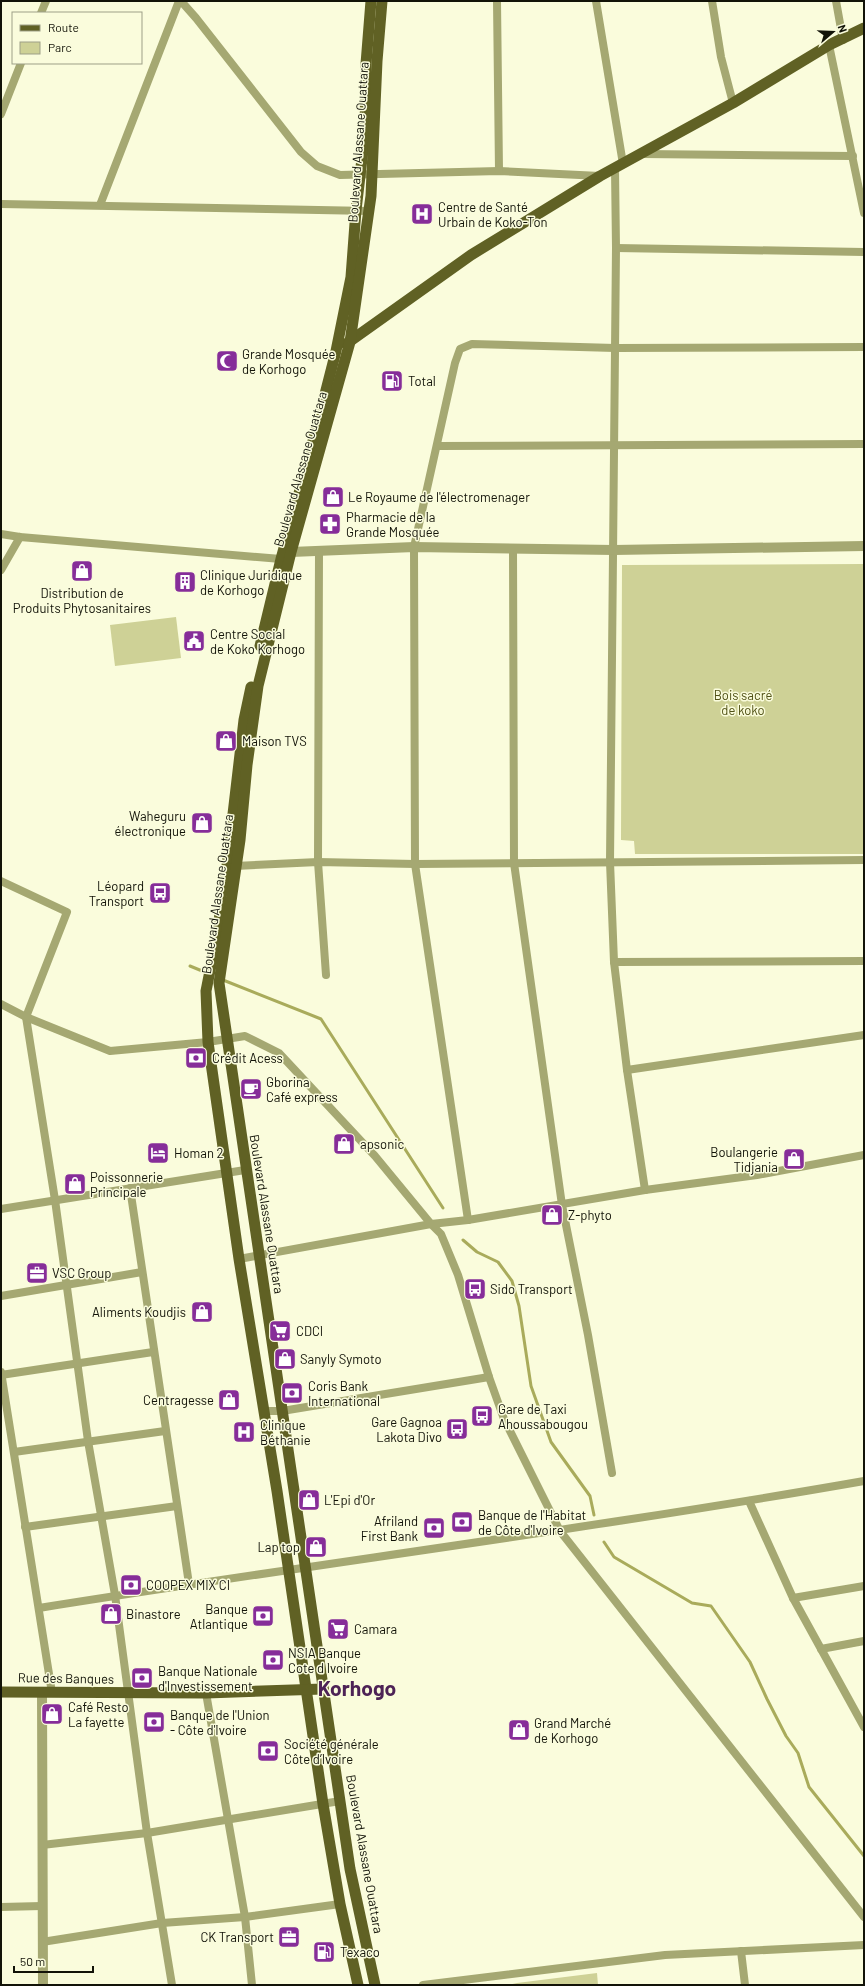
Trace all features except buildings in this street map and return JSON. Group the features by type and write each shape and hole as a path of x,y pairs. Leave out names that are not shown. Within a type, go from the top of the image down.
{"main road":[{"name":"Boulevard Alassane Ouattara","path":"358,1985 340,1904 289,1569 239,1259 208,1042 206,990 215,971 240,840 247,765 258,686 291,552 350,342 370,211 365,133 366,64 371,1"},
{"name":"Boulevard Alassane Ouattara","path":"375,1985 354,1887 340,1801 245,1170 219,983 215,971 221,897 226,874 244,720 280,559 310,454 336,351 351,277 356,210 367,175 382,1"},
{"path":"336,351 472,254 600,176 619,167 639,154 733,103 829,45 843,40 864,28"},
{"name":"Rue des Banques","path":"1,1692 206,1693 323,1689"},
{"path":"338,1889 354,1887"}],"street":[{"path":"41,12 46,1"},
{"path":"100,205 180,1 196,18 301,152 317,166 340,175 499,171 600,176"},
{"path":"497,1 499,171"},
{"path":"596,1 619,167 616,248 610,862 614,962 627,1070 645,1190"},
{"path":"712,1 721,57 733,103"},
{"path":"836,1 843,40"},
{"path":"829,45 864,213"},
{"path":"1,114 21,64"},
{"path":"639,154 853,156"},
{"path":"1,204 370,211"},
{"path":"616,248 864,252"},
{"path":"468,1220 415,864 414,547 438,446 455,363 460,349 472,344 615,348 864,347"},
{"path":"438,446 864,444"},
{"path":"1,534 20,537 280,559 291,552 414,547 614,550 864,546"},
{"path":"1,570 20,537"},
{"path":"513,549 514,863 562,1205 588,1335 612,1473"},
{"path":"319,551 318,862 326,974"},
{"path":"226,874 235,866 318,862 415,864 864,860"},
{"path":"1,881 67,912 26,1017 55,1200 76,1363 115,1595 147,1833 172,1985"},
{"path":"614,962 864,961"},
{"path":"1,1004 26,1017 110,1050 208,1042 245,1036 279,1053 375,1156 441,1234 458,1275 489,1377 504,1419 560,1531 864,1918"},
{"path":"627,1070 864,1035"},
{"path":"239,1259 431,1224 468,1220 645,1190 757,1175 864,1155"},
{"path":"1,1209 245,1170"},
{"path":"130,1188 153,1352 189,1584"},
{"path":"1,1296 142,1272"},
{"path":"43,1985 42,1845 47,1692 39,1608 1,1373 153,1352"},
{"path":"264,1411 282,1411 489,1377"},
{"path":"14,1452 88,1440 166,1431"},
{"path":"39,1608 305,1566 560,1531 864,1481"},
{"path":"749,1501 793,1598 864,1727"},
{"path":"25,1527 102,1518 177,1506"},
{"path":"793,1598 864,1586"},
{"path":"821,1649 864,1641"},
{"path":"206,1693 244,1917 252,1985"},
{"path":"42,1845 147,1833 340,1801"},
{"path":"42,1942 162,1923 244,1917 340,1904"},
{"path":"1,1907 42,1906"},
{"path":"423,1985 475,1982 665,1955 864,1945"},
{"path":"741,1951 745,1985"}],"green space":[{"name":"Bois sacré de koko","path":"864,564 864,854 635,854 634,841 621,840 622,565"},
{"path":"176,617 181,658 115,666 110,625"},
{"path":"597,1973 598,1985 508,1985 517,1983"}],"waterway":[{"path":"190,966 207,973"},
{"path":"223,980 321,1019 443,1208"},
{"path":"463,1240 477,1252 498,1262 512,1281 519,1306 531,1386 551,1442 590,1496 594,1515"},
{"path":"604,1542 614,1557 692,1603 711,1606 750,1662 786,1736 798,1753 809,1787 864,1856"}],"place":[{"name":"Centre de Santé Urbain de Koko-Ton","path":"422,214"},
{"name":"Grande Mosquée de Korhogo","path":"227,361"},
{"name":"Total","path":"392,381"},
{"name":"Le Royaume de l'électromenager","path":"333,497"},
{"name":"Pharmacie de la Grande Mosquée","path":"330,524"},
{"name":"Distribution de Produits Phytosanitaires","path":"82,571"},
{"name":"Clinique Juridique de Korhogo","path":"185,582"},
{"name":"Centre Social de Koko Korhogo","path":"194,641"},
{"name":"Maison TVS","path":"226,741"},
{"name":"Waheguru électronique","path":"202,823"},
{"name":"Léopard Transport","path":"160,893"},
{"name":"Crédit Acess","path":"196,1058"},
{"name":"Gborina Café express","path":"251,1089"},
{"name":"apsonic","path":"344,1144"},
{"name":"Homan 2","path":"158,1153"},
{"name":"Boulangerie Tidjania","path":"794,1159"},
{"name":"Poissonnerie Principale","path":"75,1184"},
{"name":"Z-phyto","path":"552,1215"},
{"name":"VSC Group","path":"37,1273"},
{"name":"Sido Transport","path":"475,1289"},
{"name":"Aliments Koudjis","path":"202,1312"},
{"name":"CDCI","path":"280,1331"},
{"name":"Sanyly Symoto","path":"285,1359"},
{"name":"Coris Bank International","path":"292,1393"},
{"name":"Centragesse","path":"229,1400"},
{"name":"Gare de Taxi Ahoussabougou","path":"482,1416"},
{"name":"Gare Gagnoa Lakota Divo","path":"457,1429"},
{"name":"Clinique Béthanie","path":"244,1432"},
{"name":"L'Epi d'Or","path":"309,1500"},
{"name":"Banque de l'Habitat de Côte d'Ivoire","path":"462,1522"},
{"name":"Afriland First Bank","path":"434,1528"},
{"name":"Lap top","path":"316,1547"},
{"name":"COOPEX MIX CI","path":"131,1585"},
{"name":"Binastore","path":"111,1614"},
{"name":"Banque Atlantique","path":"263,1616"},
{"name":"Camara","path":"338,1629"},
{"name":"NSIA Banque Cote d Ivoire","path":"273,1660"},
{"name":"Banque Nationale d'Investissement","path":"142,1678"},
{"name":"Café Resto La fayette","path":"52,1714"},
{"name":"Banque de l'Union - Côte d'Ivoire","path":"154,1722"},
{"name":"Grand Marché de Korhogo","path":"519,1730"},
{"name":"Société générale Côte d’Ivoire","path":"268,1751"},
{"name":"CK Transport","path":"289,1937"},
{"name":"Texaco","path":"324,1952"}],"district":[{"name":"Korhogo","path":"357,1689"}]}
